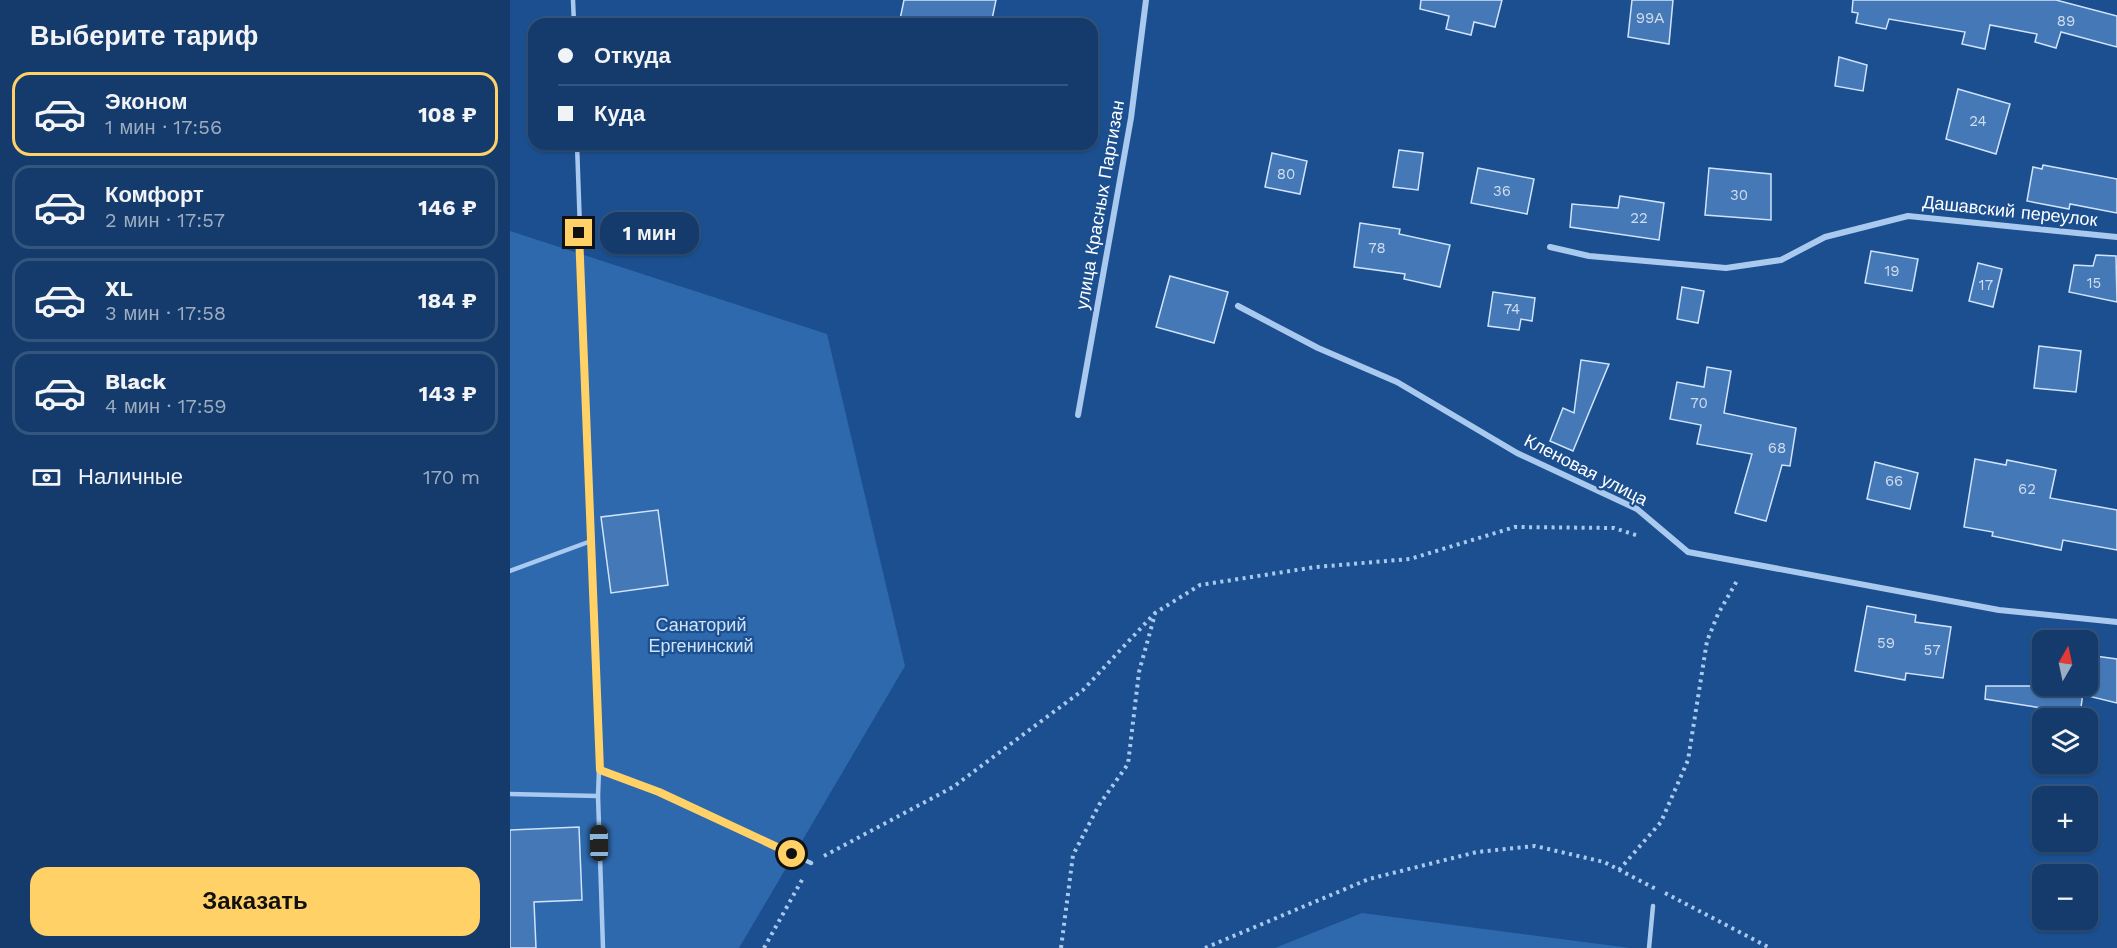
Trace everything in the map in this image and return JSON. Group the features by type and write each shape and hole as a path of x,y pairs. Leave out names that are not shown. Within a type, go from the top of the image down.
{"street":[{"name":"улица Красных Партизан","path":"1078,415 1131,118 1146,0"},
{"name":"Дашавский переулок","path":"1550,247 1589,256 1726,268 1782,260 1825,237 1908,216 2117,237"},
{"name":"Кленовая улица","path":"1238,306 1318,348 1397,382 1517,453 1637,509 1688,552 1999,610 2117,622"}],"lane":[{"path":"573,0 574,18"},
{"path":"577,150 600,770 598,796 603,948"},
{"path":"510,571 591,542"},
{"path":"600,770 659,792 811,863"},
{"path":"510,794 598,796"},
{"path":"1649,948 1653,906"}],"path":[{"path":"764,948 811,863 953,787 1083,690 1155,614 1200,585 1316,567 1410,559 1515,527 1614,528 1646,538"},
{"path":"1619,870 1661,822 1688,760 1707,641 1718,614 1747,563"},
{"path":"1061,948 1073,855 1100,805 1128,764 1139,672 1155,614"},
{"path":"1205,948 1369,879 1477,852 1535,846 1604,862 1770,948"}],"green space":[{"name":"Санаторий Ергенинский","path":"510,231 827,334 905,666 739,948 510,948"},
{"path":"1362,913 1630,948 1275,948"}],"building":[{"path":"904,0 996,0 992,18 900,18"},
{"path":"1421,0 1502,0 1495,27 1474,22 1471,35 1446,29 1449,16 1420,9"},
{"path":"1632,0 1673,0 1669,44 1628,37"},
{"path":"1853,0 2056,0 2117,16 2117,47 2061,32 2056,48 2035,42 2037,34 1990,25 1985,49 1962,44 1965,32 1889,19 1886,29 1856,23 1858,13 1852,12"},
{"path":"1839,57 1867,65 1863,91 1835,86"},
{"path":"1958,89 2010,104 1996,154 1946,139"},
{"path":"1399,150 1423,153 1418,190 1393,187"},
{"path":"1272,153 1307,161 1300,194 1265,187"},
{"path":"2043,165 2117,179 2117,213 2070,204 2069,209 2027,201 2033,167 2042,169"},
{"path":"1478,168 1534,179 1527,214 1471,203"},
{"path":"1709,168 1771,174 1771,220 1705,215"},
{"path":"1620,196 1664,203 1659,240 1570,227 1572,204 1618,208"},
{"path":"1360,223 1400,229 1399,234 1450,245 1440,287 1404,279 1405,274 1354,267"},
{"path":"1871,251 1918,259 1912,291 1865,283"},
{"path":"2096,255 2116,256 2117,302 2069,292 2074,265 2093,266"},
{"path":"1978,263 2002,269 1993,307 1969,301"},
{"path":"1170,276 1228,292 1214,343 1156,327"},
{"path":"1682,287 1704,291 1698,323 1677,319"},
{"path":"1493,292 1535,298 1532,321 1521,319 1519,330 1488,326"},
{"path":"2039,346 2081,351 2076,392 2034,388"},
{"path":"1581,360 1609,364 1573,451 1550,441 1563,408 1574,413"},
{"path":"1707,367 1731,371 1724,413 1796,428 1790,466 1782,465 1766,521 1735,513 1752,454 1697,444 1701,425 1670,419 1677,382 1704,387"},
{"path":"1975,459 2006,465 2007,460 2056,470 2050,498 2117,510 2117,550 2063,540 2061,550 1992,536 1993,532 1964,527"},
{"path":"1875,462 1918,473 1910,509 1867,499"},
{"path":"658,510 668,585 611,593 601,517"},
{"path":"1867,606 1916,615 1915,622 1951,627 1943,678 1906,673 1905,680 1855,671"},
{"path":"2098,656 2117,659 2117,703 2088,696 2098,696"},
{"path":"1986,686 2032,686 2032,696 2083,696 2081,708 2042,708 1985,699"},
{"path":"579,827 582,900 534,902 536,948 510,948 510,830"}],"route":[{"path":"579,233 600,770 659,792 792,854"}]}
